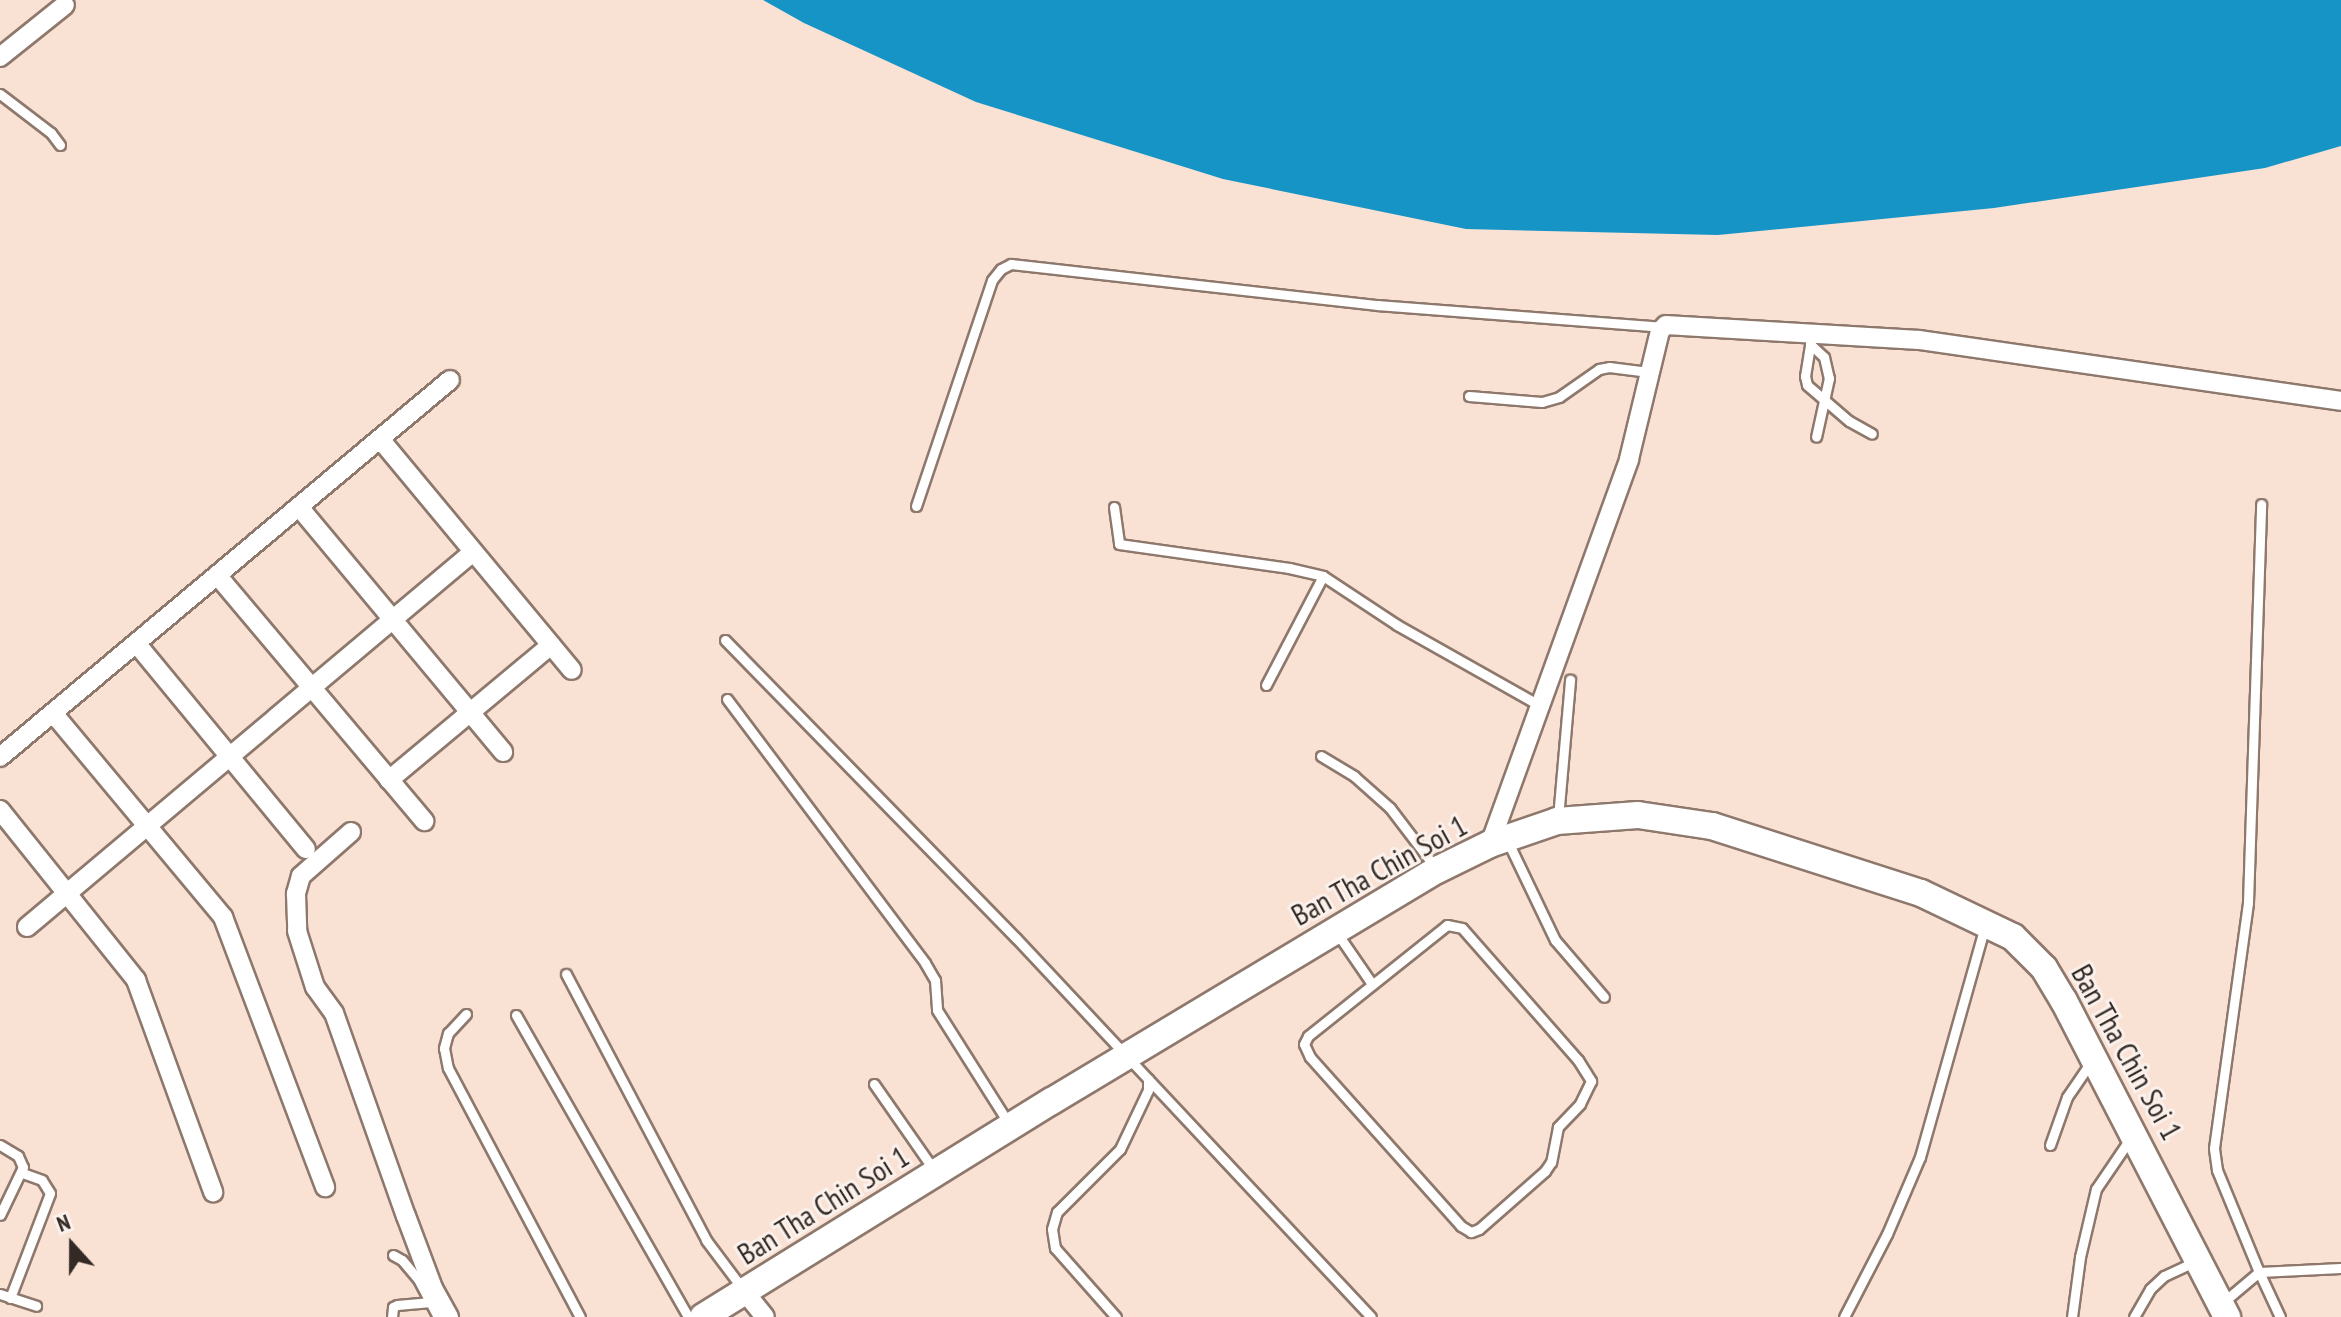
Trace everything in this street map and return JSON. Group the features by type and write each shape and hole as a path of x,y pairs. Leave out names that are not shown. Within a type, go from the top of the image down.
{"street":[{"path":"0,57 65,5"},
{"path":"1498,841 1541,706 1629,459 1663,327 1673,323 1811,338 1919,340 2341,401"},
{"path":"0,757 450,380"},
{"path":"380,439 572,670"},
{"path":"299,507 503,752"},
{"path":"27,927 473,552"},
{"path":"217,575 424,821"},
{"path":"136,643 306,849"},
{"path":"389,780 551,645"},
{"path":"53,713 223,917 325,1187"},
{"path":"0,810 136,980 213,1192"},
{"name":"Ban Tha Chin Soi 1","path":"703,1317 1128,1055 1437,870 1498,841 1557,821 1638,815 1712,826 1921,893 1986,921 2013,937 2044,968 2134,1133 2224,1311"},
{"path":"351,832 301,876 295,903 297,931 315,987 334,1013 433,1288 449,1317"},
{"path":"744,1291 765,1317"}],"lane":[{"path":"0,94 51,133 60,145"},
{"path":"916,506 992,280 1001,269 1011,264 1378,305 1663,327"},
{"path":"1811,338 1827,365 1826,401 1816,437"},
{"path":"1811,338 1805,380 1812,391 1849,421 1872,434"},
{"path":"1469,396 1542,402 1559,397 1599,369 1649,372"},
{"path":"2261,504 2248,902 2214,1148 2217,1170 2280,1317"},
{"path":"1114,507 1115,536 1119,544 1125,547 1289,568 1323,576 1397,625 1541,706"},
{"path":"1266,685 1323,576"},
{"path":"725,640 1128,1055 1371,1317"},
{"path":"1557,821 1570,680"},
{"path":"727,699 925,963 937,987 937,1010 1011,1127"},
{"path":"1321,756 1354,776 1390,808 1437,870"},
{"path":"1498,841 1555,940 1604,997"},
{"path":"1844,1317 1887,1234 1920,1157 1986,921"},
{"path":"1447,925 1462,928 1589,1076 1591,1081 1585,1096 1554,1137 1549,1167 1476,1231 1461,1226 1305,1051 1305,1039 1372,984 1440,929 1447,925"},
{"path":"1335,931 1372,984"},
{"path":"566,974 706,1240 744,1291"},
{"path":"466,1014 448,1033 444,1048 448,1068 580,1317"},
{"path":"516,1015 688,1317"},
{"path":"2050,1145 2067,1097 2093,1059"},
{"path":"1116,1317 1055,1248 1052,1229 1057,1212 1120,1149 1148,1090 1148,1079"},
{"path":"874,1084 936,1172"},
{"path":"2072,1317 2080,1257 2096,1189 2134,1133"},
{"path":"0,1145 22,1160 23,1173 0,1215"},
{"path":"23,1173 42,1180 50,1193 5,1296 36,1306"},
{"path":"393,1255 408,1266 438,1317"},
{"path":"2134,1317 2150,1289 2164,1276 2199,1260"},
{"path":"2224,1311 2259,1272 2341,1268"},
{"path":"392,1317 393,1307 397,1305 431,1302"}],"water":[{"path":"763,0 2341,0 2341,146 2265,168 1994,208 1718,235 1466,229 1223,179 976,102 804,23"}]}
